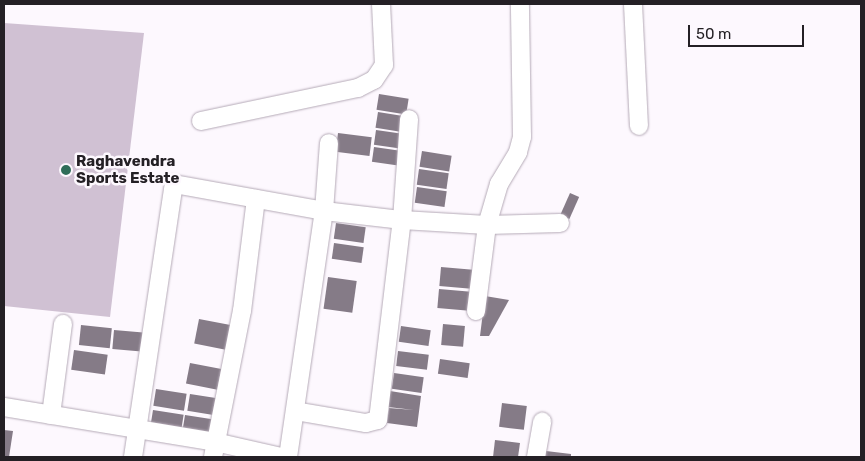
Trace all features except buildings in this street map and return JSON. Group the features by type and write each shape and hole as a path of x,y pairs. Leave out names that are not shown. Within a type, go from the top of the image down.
{"street":[{"path":"201,121 358,88 374,80 384,65 382,4"},
{"path":"476,311 487,225 498,184 518,152 522,137 520,4"},
{"path":"633,4 639,126"},
{"path":"295,411 366,423 378,420 402,220 409,119"},
{"path":"288,457 324,211 329,143"},
{"path":"133,457 174,184 324,211 402,220 487,225 560,223"},
{"path":"214,449 242,311 256,199"},
{"path":"51,415 64,324"},
{"path":"4,407 137,430 214,449 281,457"},
{"path":"536,457 542,422"}],"shaded area":[{"name":"Raghavendra Sports Estate","path":"4,23 144,33 110,317 4,306"}],"place":[{"name":"Raghavendra Sports Estate","path":"66,170"}]}
